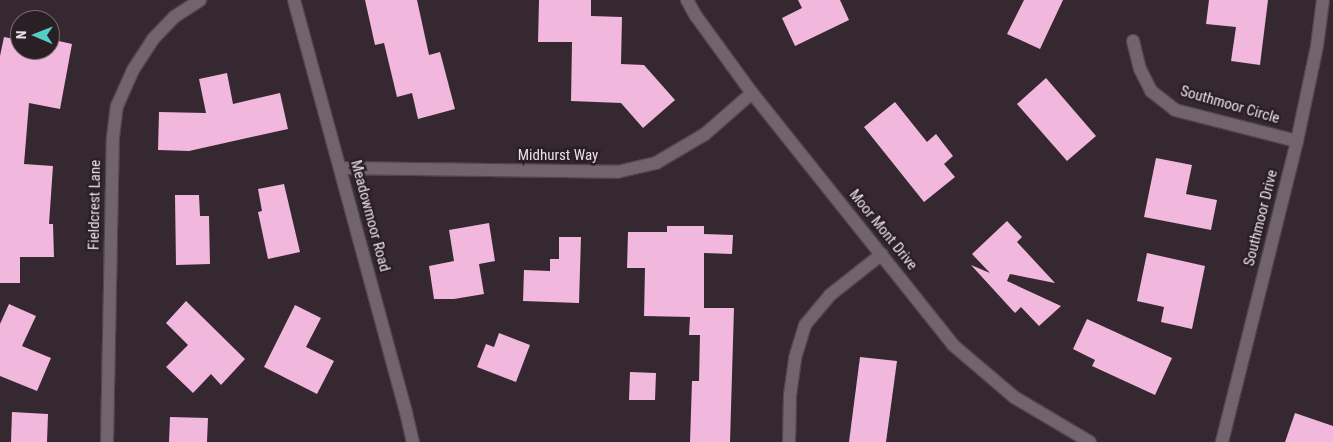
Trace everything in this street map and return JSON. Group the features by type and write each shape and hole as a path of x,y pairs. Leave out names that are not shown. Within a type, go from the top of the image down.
{"street":[{"name":"Fieldcrest Lane","path":"107,442 113,138 117,106 132,70 153,39 174,17 200,0"},
{"name":"Meadowmoor Road","path":"294,0 413,442"},
{"name":"Moor Mont Drive","path":"688,0 696,16 752,93 953,345 1014,397 1090,442"},
{"name":"Southmoor Drive","path":"1222,442 1297,141 1317,46 1323,0"},
{"name":"Southmoor Circle","path":"1133,41 1140,69 1151,91 1176,110 1297,141"},
{"name":"Midhurst Way","path":"340,168 618,172 656,163 706,134 752,93"},
{"path":"789,442 790,395 794,367 805,325 830,295 882,254"}],"building":[{"path":"365,0 417,0 429,55 440,52 455,109 418,119 412,93 397,97 384,43 375,45"},
{"path":"539,0 591,0 591,16 622,17 621,64 644,65 675,100 643,128 621,103 571,101 572,42 538,42"},
{"path":"798,0 840,0 849,20 795,46 782,18 802,8"},
{"path":"1024,0 1063,0 1040,49 1007,34"},
{"path":"1209,0 1268,0 1260,65 1231,61 1236,27 1206,24"},
{"path":"4,37 10,38 10,60 60,60 60,41 72,44 60,109 29,103 24,164 53,166 49,224 53,224 54,257 20,257 20,283 0,283 0,56"},
{"path":"227,73 233,104 280,93 288,129 189,151 158,150 159,112 206,113 199,79"},
{"path":"1046,78 1096,136 1067,161 1017,104"},
{"path":"895,102 927,142 936,134 953,156 944,164 955,177 924,202 864,127"},
{"path":"1156,158 1192,165 1186,194 1217,200 1211,230 1144,217"},
{"path":"284,184 300,252 268,259 258,212 262,211 258,189"},
{"path":"175,195 199,195 200,216 209,216 210,264 176,265"},
{"path":"1007,221 1022,237 1017,242 1055,283 1010,274 1007,281 1061,306 1039,326 1021,307 1015,313 971,265 990,273 972,254"},
{"path":"489,223 495,261 479,264 484,294 454,299 434,299 429,266 454,261 449,230"},
{"path":"667,226 704,226 704,234 733,235 732,254 704,253 704,308 734,308 730,442 690,442 692,381 699,381 700,335 689,335 690,317 644,316 645,268 627,268 628,232 667,232"},
{"path":"559,237 581,237 579,303 523,301 524,270 550,271 550,259 559,259"},
{"path":"1147,253 1205,266 1192,329 1161,322 1164,307 1137,301"},
{"path":"186,301 245,359 221,385 211,374 193,393 166,367 188,345 166,323"},
{"path":"9,304 36,316 22,346 51,358 37,391 0,376 0,324"},
{"path":"295,305 321,318 306,347 334,361 317,394 264,367"},
{"path":"1087,319 1172,358 1155,395 1092,366 1095,360 1073,349"},
{"path":"499,333 530,345 516,382 477,367 486,344 494,347"},
{"path":"860,357 897,361 886,442 849,442"},
{"path":"630,372 656,373 655,400 629,400"},
{"path":"12,412 48,414 47,442 11,442"},
{"path":"1295,413 1333,426 1333,442 1285,442"},
{"path":"170,417 208,418 207,442 169,442"}]}
